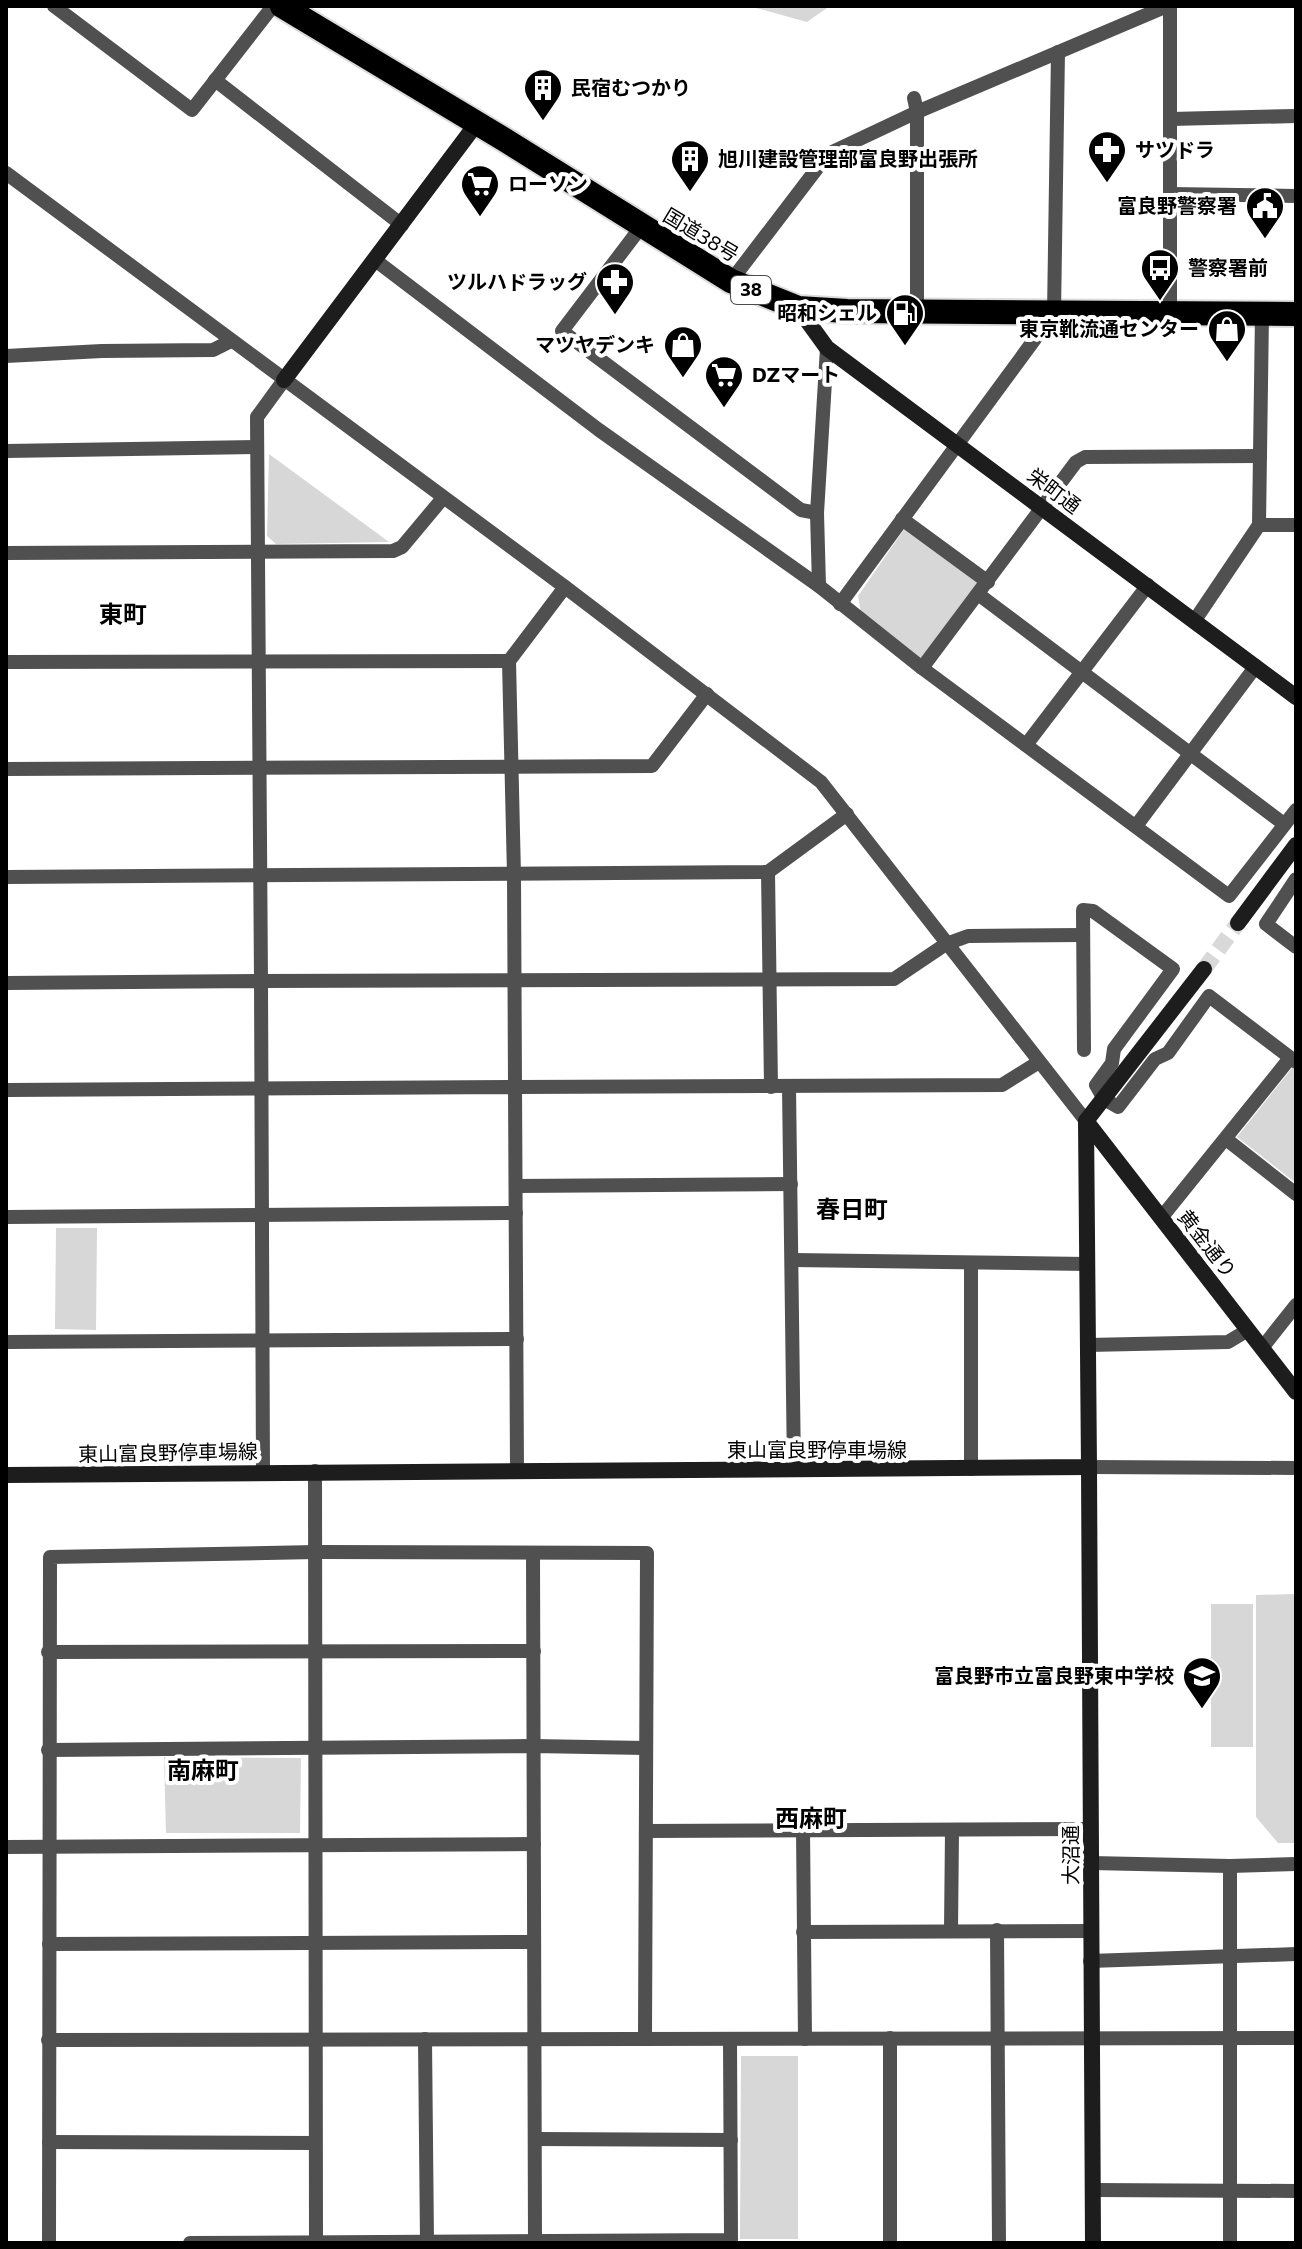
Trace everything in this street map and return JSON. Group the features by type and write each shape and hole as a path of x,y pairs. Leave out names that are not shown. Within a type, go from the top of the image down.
{"highway":[{"name":"国道38号","path":"282,6 731,281 798,308 847,311 1296,314"}],"street":[{"path":"54,6 192,110 273,6"},
{"path":"731,281 828,154 916,105 1058,52 1168,6 1170,313"},
{"path":"840,604 1054,313 1058,52"},
{"path":"215,80 402,225"},
{"path":"916,105 917,310"},
{"path":"1171,119 1296,116"},
{"path":"263,1472 257,417 477,123"},
{"path":"6,173 565,587 821,782 1086,1121 1089,1467 1296,1468"},
{"path":"1171,194 1296,196"},
{"path":"641,227 562,331 801,510 817,513"},
{"path":"375,260 599,430 819,586 922,668 1229,896 1296,810"},
{"name":"栄町通","path":"798,308 827,348 1296,697"},
{"path":"1195,620 1259,525 1262,314"},
{"path":"6,356 213,350 231,341"},
{"path":"819,586 817,513 827,348"},
{"path":"6,451 256,447"},
{"path":"922,668 1076,462 1085,457 1260,456"},
{"path":"6,553 393,551 402,547 443,498"},
{"path":"902,519 1083,672 1284,824"},
{"path":"1259,525 1296,525"},
{"path":"1026,745 1148,585"},
{"path":"517,1470 514,875 509,661 565,587"},
{"path":"6,662 509,661"},
{"path":"1136,826 1256,666"},
{"path":"6,769 652,766 707,694"},
{"path":"6,877 768,872 847,814"},
{"path":"1238,923 1296,845"},
{"path":"768,872 771,1087"},
{"path":"1296,879 1266,924 1296,947"},
{"path":"1084,1050 1083,910 1093,911 1173,969 1114,1049 1112,1063 1096,1085 1104,1099 1118,1107 1155,1059 1168,1053 1209,996 1293,1060 1161,1218"},
{"path":"6,983 894,979 946,944 968,936 1082,935"},
{"path":"1086,1121 1204,969"},
{"path":"6,1090 1002,1085 1039,1062"},
{"path":"789,1087 794,1470"},
{"name":"黄金通り","path":"1086,1121 1296,1392"},
{"path":"1226,1139 1296,1194"},
{"path":"516,1186 791,1184"},
{"path":"6,1217 516,1213"},
{"path":"792,1260 1088,1264"},
{"path":"971,1263 971,1469"},
{"path":"1262,1348 1296,1305"},
{"path":"1088,1345 1228,1342 1248,1330"},
{"path":"6,1342 517,1339"},
{"name":"東山富良野停車場線","path":"6,1475 1089,1467"},
{"name":"大沼通","path":"1089,1467 1093,2243"},
{"path":"315,1471 316,2242"},
{"path":"49,2243 50,1557 316,1552 647,1553 645,2039"},
{"path":"533,1554 535,2242"},
{"path":"48,1652 534,1651"},
{"path":"48,1750 646,1748"},
{"path":"803,1829 805,2039"},
{"path":"646,1831 1091,1829"},
{"path":"951,1930 952,1831"},
{"path":"6,1847 534,1844"},
{"path":"1091,1863 1296,1864"},
{"path":"1230,1866 1230,2243"},
{"path":"997,1930 999,2243"},
{"path":"803,1932 1090,1931"},
{"path":"49,1944 533,1942"},
{"path":"1090,1961 1296,1954"},
{"path":"890,2038 890,2243"},
{"path":"48,2040 1296,2038"},
{"path":"425,2039 427,2242"},
{"path":"190,2243 731,2240 730,2039"},
{"path":"536,2139 731,2140"},
{"path":"49,2142 315,2143"},
{"path":"1093,2190 1296,2191"}],"shaded area":[{"path":"749,6 830,6 807,22"},
{"path":"269,454 389,542 276,544 267,536"},
{"path":"905,528 979,583 920,659 861,614 858,596"},
{"path":"1292,1068 1296,1070 1296,1183 1237,1137"},
{"path":"56,1228 97,1228 96,1330 55,1329"},
{"path":"1295,1584 1296,1843 1278,1843 1256,1817 1256,1595 1294,1594"},
{"path":"1211,1604 1253,1604 1253,1747 1211,1747"},
{"path":"164,1757 301,1758 300,1833 166,1833"},
{"path":"741,2056 798,2056 798,2239 740,2239"}],"tunnel":[{"path":"1204,969 1238,923"}],"place":[{"name":"民宿むつかり","path":"543,122"},
{"name":"サツドラ","path":"1107,184"},
{"name":"旭川建設管理部富良野出張所","path":"690,193"},
{"name":"ローソン","path":"480,218"},
{"name":"富良野警察署","path":"1265,240"},
{"name":"警察署前","path":"1160,302"},
{"name":"ツルハドラッグ","path":"615,316"},
{"name":"昭和シェル","path":"905,347"},
{"name":"東京靴流通センター","path":"1227,363"},
{"name":"マツヤデンキ","path":"683,379"},
{"name":"DZマート","path":"724,409"},
{"name":"富良野市立富良野東中学校","path":"1202,1710"}],"district":[{"name":"東町","path":"123,615"},
{"name":"春日町","path":"852,1210"},
{"name":"南麻町","path":"203,1771"},
{"name":"西麻町","path":"811,1819"}]}
